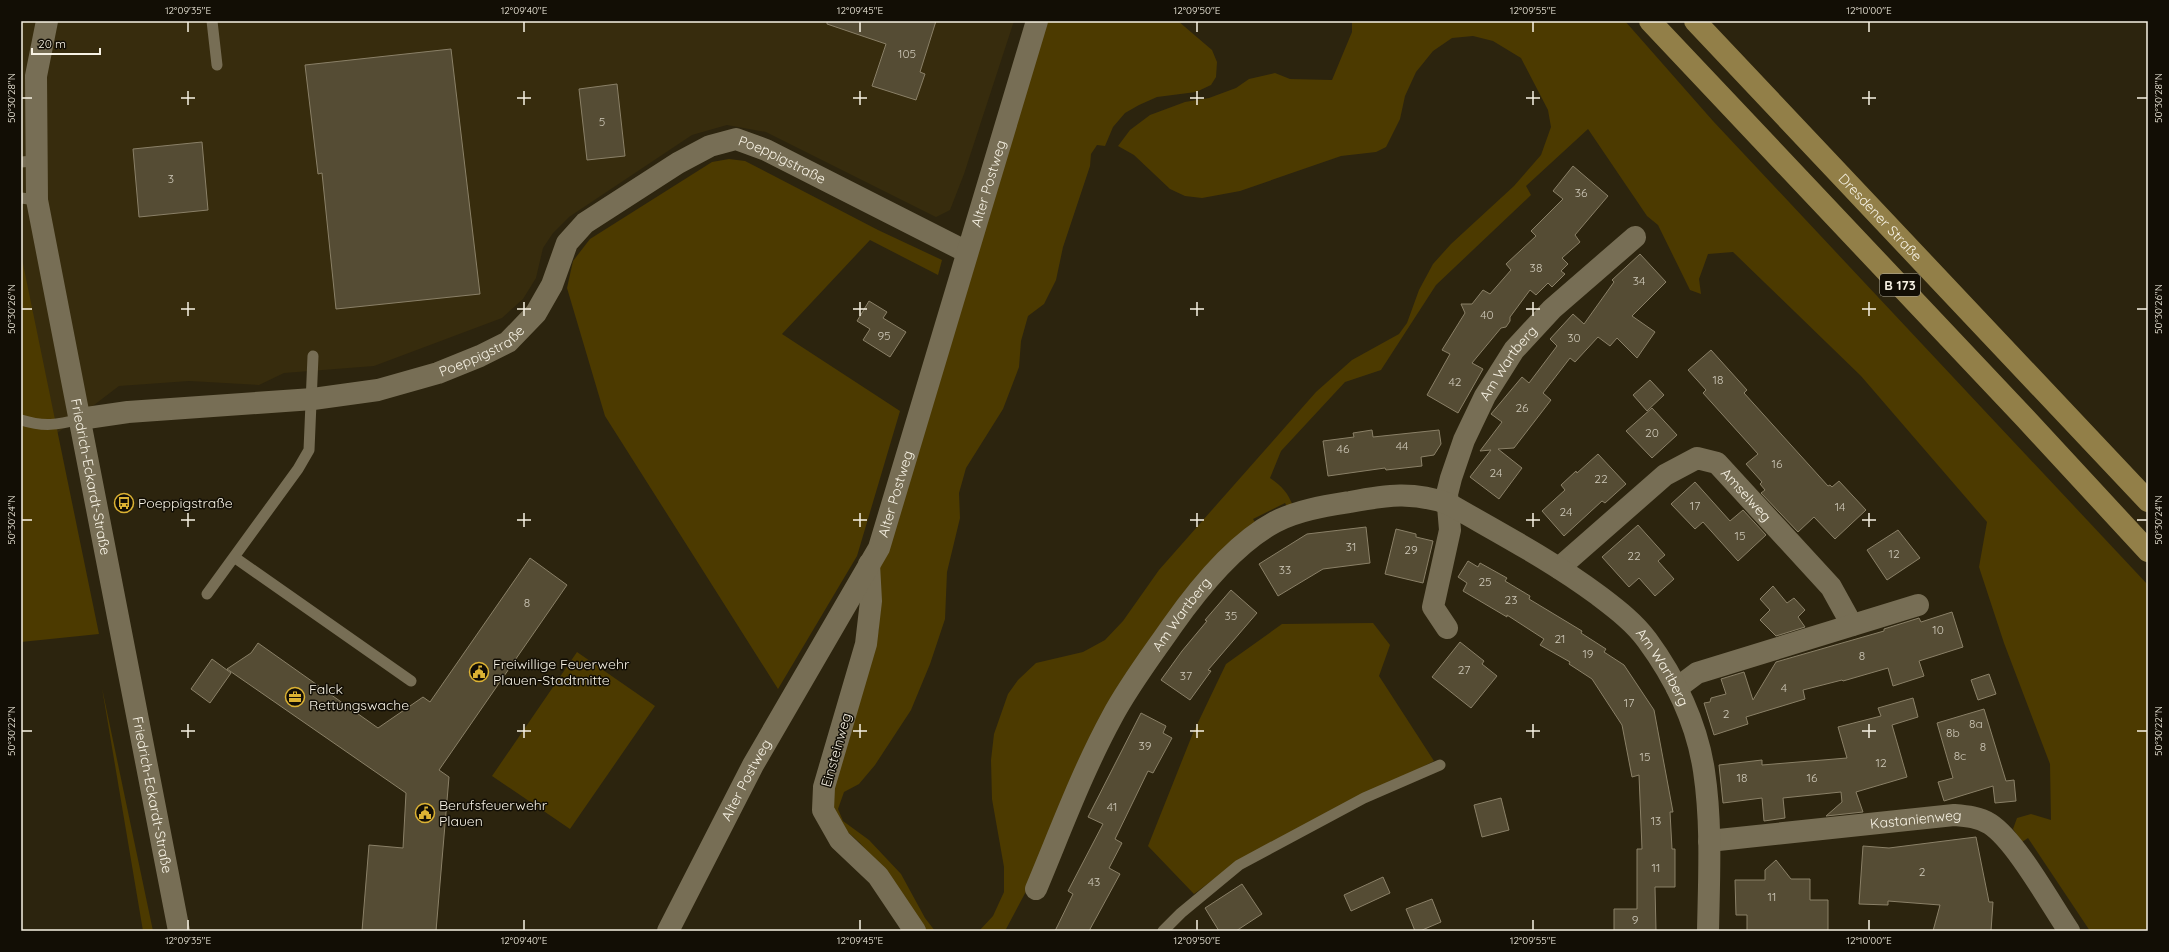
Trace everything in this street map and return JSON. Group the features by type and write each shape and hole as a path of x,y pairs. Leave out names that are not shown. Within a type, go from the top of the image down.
{"main road":[{"name":"B 173","path":"1650,21 2020,412 2148,551"},
{"name":"Dresdener Straße","path":"1695,21 2148,501"}],"street":[{"name":"Friedrich-Eckardt-Straße","path":"47,21 36,76 28,161 29,199 56,308 80,419 179,931"},
{"name":"Alter Postweg","path":"668,931 753,764 879,548 1037,21"},
{"name":"Poeppigstraße","path":"80,419 128,412 313,399 378,390 438,373 480,356 508,342 536,313 552,285 567,243 585,224 678,163 710,146 736,139 766,150 967,252"},
{"name":"Am Wartberg","path":"1447,628 1433,607 1450,530 1447,494 1464,440 1485,396 1514,350 1552,309 1635,237"},
{"name":"Amselweg","path":"1559,568 1665,475 1697,458 1717,463 1831,587 1852,625"},
{"name":"Am Wartberg","path":"1036,889 1081,782 1112,717 1189,602 1222,564 1252,538 1275,522 1322,506 1387,495 1413,495 1431,498 1449,504 1559,568 1618,610 1646,639 1677,688 1694,729 1704,771 1709,841 1708,931"},
{"name":"Einsteinweg","path":"869,564 871,600 866,644 824,787 823,810 840,840 878,876 915,931"},
{"path":"1677,688 1697,673 1918,605"},
{"name":"Kastanienweg","path":"1709,841 1954,815 1971,817 1989,824 2008,841 2069,931"}],"lane":[{"path":"212,21 217,65"},
{"path":"207,594 298,469 309,450 313,399 313,356"},
{"path":"21,420 34,424 56,426 80,419"},
{"path":"234,557 411,681"},
{"path":"1163,931 1180,913 1239,865 1364,798 1440,765"}],"shaded area":[{"path":"21,21 1014,21 964,174 950,210 936,217 766,132 727,125 692,135 569,217 553,233 543,248 536,278 523,299 502,318 374,366 284,373 259,385 189,381 119,386 56,434 21,426"},
{"path":"1042,21 1178,21 1212,50 1217,62 1216,77 1211,85 1196,92 1157,97 1125,113 1113,127 1105,146 1097,145 1091,154 1090,166 1063,247 1056,280 1044,304 1028,316 1021,341 1019,367 1003,409 966,468 959,493 960,518 947,572 945,619 930,664 911,710 875,765 859,784 844,792 838,809 843,821 869,840 901,874 925,918 935,931 924,931 885,873 860,843 842,827 833,812 832,781 879,629 878,563"},
{"path":"1352,21 1625,21 1713,121 2148,585 2148,931 2090,931 2028,838 2022,842 2013,829 2017,818 2031,814 2051,820 2050,764 2004,643 1979,567 1987,522 1861,376 1733,252 1708,254 1699,279 1701,294 1690,290 1658,225 1647,216 1588,129 1526,186 1531,195 1436,285 1381,370 1345,382 1281,451 1270,478 1284,490 1293,506 1288,508 1285,503 1253,519 1258,527 1173,615 1005,931 979,931 993,916 1004,892 1004,867 992,799 991,760 994,734 1008,694 1018,680 1036,663 1083,652 1105,640 1123,621 1159,570 1316,392 1352,360 1399,334 1407,323 1419,290 1433,264 1451,244 1514,186 1541,155 1551,127 1548,110 1521,58 1493,41 1473,36 1452,38 1433,51 1416,72 1405,96 1400,119 1386,147 1376,152 1341,156 1240,191 1202,198 1185,196 1170,189 1134,155 1118,146 1130,130 1150,115 1185,102 1209,98 1236,88 1249,79 1275,73 1290,79 1332,80 1352,32"},
{"path":"729,159 745,161 878,230 942,260 938,275 870,240 782,334 900,411 857,556 778,689 605,416 567,288 573,261 590,239 712,162"},
{"path":"21,254 99,634 21,642"},
{"path":"1373,623 1390,645 1379,676 1434,761 1238,861 1194,894 1148,846 1193,733 1226,664 1282,624"},
{"path":"577,652 655,706 570,829 492,776"},
{"path":"102,688 153,931 143,931"}],"building":[{"path":"827,21 936,21 920,72 925,74 916,100 872,86 886,44 827,24"},
{"path":"451,49 480,294 336,309 322,173 318,174 305,65"},
{"path":"617,84 625,156 587,160 579,89"},
{"path":"202,142 208,210 139,217 133,149"},
{"path":"1573,166 1608,196 1575,235 1580,242 1562,258 1568,264 1561,271 1565,274 1552,287 1548,283 1536,295 1530,290 1510,317 1510,321 1506,327 1501,328 1472,363 1483,369 1458,413 1427,395 1450,354 1442,350 1465,313 1461,304 1472,304 1483,290 1490,294 1511,270 1506,264 1536,236 1531,231 1563,199 1553,191"},
{"path":"1640,254 1666,282 1632,316 1655,332 1637,358 1617,338 1610,346 1598,337 1575,362 1570,358 1543,393 1551,400 1514,448 1498,449 1522,468 1499,499 1470,477 1491,450 1480,451 1502,422 1491,414 1522,377 1529,383 1557,346 1550,339 1573,314 1584,324 1614,282 1612,280"},
{"path":"869,301 887,312 883,318 906,332 890,357 863,340 870,329 857,321"},
{"path":"1711,350 1747,390 1744,393 1828,486 1830,485 1832,487 1839,481 1866,510 1835,539 1814,517 1798,532 1761,493 1765,490 1760,484 1762,482 1746,464 1758,454 1703,393 1706,390 1688,370"},
{"path":"1650,380 1664,395 1647,411 1633,395"},
{"path":"1652,408 1677,435 1652,458 1626,431"},
{"path":"1372,430 1373,437 1439,430 1441,444 1434,455 1421,457 1422,466 1386,470 1385,468 1328,476 1323,441 1354,437 1353,433"},
{"path":"1598,454 1626,484 1605,503 1602,501 1564,536 1542,511 1565,490 1561,485"},
{"path":"1695,482 1730,521 1743,510 1766,535 1738,561 1703,522 1695,529 1671,504"},
{"path":"1638,525 1665,555 1658,561 1674,579 1655,596 1639,578 1629,587 1602,557"},
{"path":"1366,527 1370,563 1323,569 1278,596 1259,564 1307,534"},
{"path":"1396,529 1416,534 1416,537 1433,541 1423,583 1385,574"},
{"path":"1898,530 1920,558 1887,580 1867,550"},
{"path":"530,558 567,585 439,770 449,777 436,931 362,931 369,845 403,848 406,793 227,669 251,653 258,643 378,728 423,697 430,702"},
{"path":"1468,561 1478,567 1480,563 1507,578 1505,581 1530,596 1529,599 1582,631 1581,633 1606,649 1604,652 1624,665 1654,710 1673,812 1670,812 1672,849 1675,849 1675,887 1655,887 1656,931 1614,931 1614,909 1637,909 1637,849 1642,849 1639,775 1632,777 1622,725 1592,679 1569,664 1570,662 1540,645 1544,639 1507,615 1507,617 1463,591 1467,583 1458,577"},
{"path":"1773,586 1787,603 1794,598 1805,610 1798,617 1805,627 1776,636 1760,620 1770,610 1760,599"},
{"path":"1231,590 1257,613 1208,670 1211,671 1190,700 1161,680 1182,651 1207,621 1205,620"},
{"path":"1952,612 1963,647 1919,661 1924,676 1893,686 1888,668 1843,681 1803,690 1805,699 1746,717 1748,724 1714,735 1704,703 1710,702 1711,698 1726,694 1721,679 1744,672 1753,700 1776,662 1884,631 1884,629 1919,618 1921,622"},
{"path":"1460,642 1484,661 1482,664 1497,676 1471,708 1432,677"},
{"path":"212,659 231,673 210,703 191,689"},
{"path":"1989,674 1996,694 1978,700 1971,680"},
{"path":"1913,698 1918,717 1892,725 1907,777 1856,792 1863,812 1826,816 1842,802 1841,792 1783,798 1785,818 1764,821 1762,798 1723,803 1719,765 1762,760 1762,765 1847,758 1838,727 1881,716 1878,708"},
{"path":"1984,709 2006,781 2014,780 2016,801 1995,803 1993,786 1944,801 1938,782 1953,778 1937,723"},
{"path":"1141,713 1166,726 1163,733 1172,738 1153,773 1148,771 1115,839 1122,843 1109,868 1120,874 1089,931 1055,931 1073,894 1068,891 1103,824 1088,817"},
{"path":"1501,798 1509,830 1482,837 1474,805"},
{"path":"1976,837 1989,902 1993,902 1991,931 1933,931 1940,905 1888,901 1888,905 1859,904 1863,846 1889,848"},
{"path":"1776,860 1791,879 1810,879 1810,900 1828,900 1828,931 1747,931 1747,915 1736,915 1735,880 1765,880 1765,870"},
{"path":"1383,877 1390,893 1351,911 1344,895"},
{"path":"1242,884 1262,914 1236,931 1219,931 1205,908"},
{"path":"1432,899 1441,922 1420,931 1415,931 1406,909"}],"place":[{"name":"Poeppigstraße","path":"124,503"},
{"name":"Freiwillige Feuerwehr Plauen-Stadtmitte","path":"479,672"},
{"name":"Falck Rettungswache","path":"295,697"},
{"name":"Berufsfeuerwehr Plauen","path":"425,813"}]}
